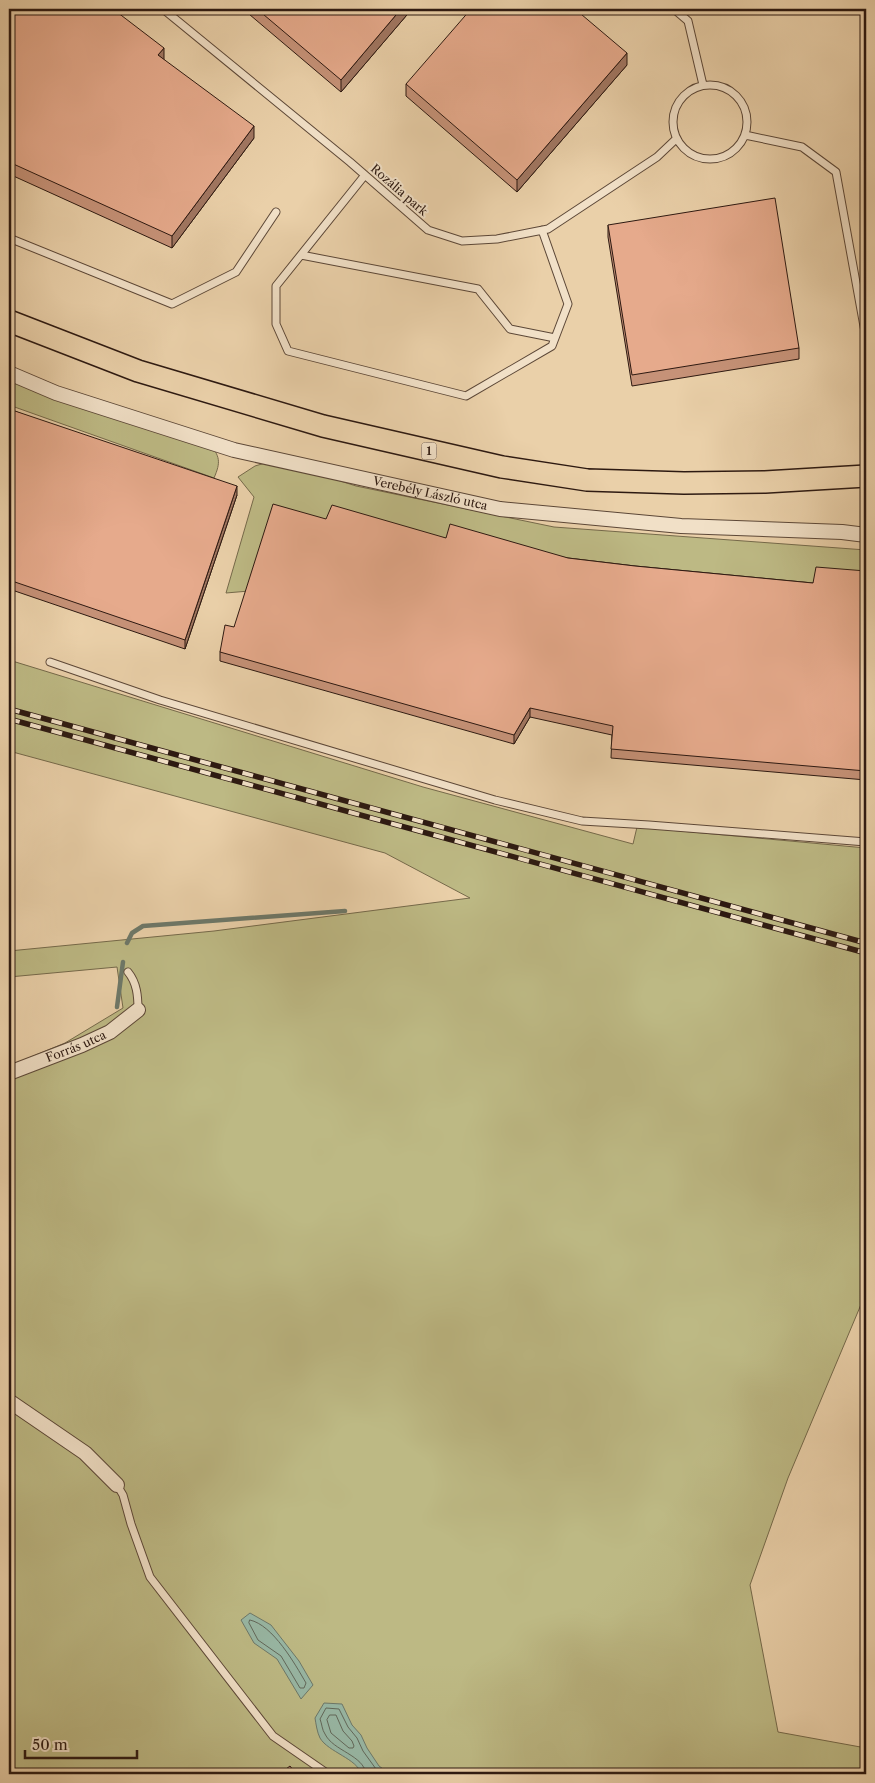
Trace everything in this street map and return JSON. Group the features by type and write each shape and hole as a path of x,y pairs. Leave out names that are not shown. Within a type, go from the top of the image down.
{"main road":[{"name":"1","path":"9,321 138,371 323,426 510,469 587,480 684,483 765,482 866,476"}],"street":[{"name":"Verebély László utca","path":"9,372 56,393 234,450 500,509 681,526 842,532 866,535"},
{"name":"Forrás utca","path":"9,1073 82,1046 110,1032 138,1010"},
{"path":"9,1401 85,1452 117,1485"}],"lane":[{"name":"Rozália park","path":"163,9 365,175 428,230 462,241 497,239 548,229 658,157 676,139"},
{"path":"674,9 688,21 703,85"},
{"path":"703,85 716,85 729,89 740,98 746,110 748,122 745,135 738,146 728,154 710,159 697,157 684,150 676,139 672,127 673,114 678,102 690,89 703,85"},
{"path":"745,135 802,147 836,172 865,332"},
{"path":"365,175 276,286 276,324 288,351 466,396 552,346 568,304 542,230"},
{"path":"9,238 172,304 236,272 276,212"},
{"path":"301,255 478,289 510,329 555,338"},
{"path":"50,662 169,703 495,800 582,822 648,825 866,842"},
{"path":"128,972 133,978 138,993 138,1010"},
{"path":"117,1485 123,1495 150,1577 273,1736 328,1774"}],"shaded area":[{"path":"9,371 209,443 218,459 218,468 214,478 9,405"},
{"path":"275,460 356,486 554,527 866,550 866,580 813,592 446,547 249,591 226,593 254,497 238,477 255,466"},
{"path":"9,660 423,787 633,844 637,827 866,848 865,1295 788,1478 750,1585 778,1732 866,1748 866,1774 9,1774 9,1066 65,1043 123,1008 117,967 9,977 9,951 214,931 470,898 385,853 9,751"}],"water":[{"path":"250,1613 271,1625 299,1661 313,1685 301,1699 277,1659 254,1643 241,1620"},
{"path":"324,1703 342,1704 352,1725 361,1735 379,1766 390,1774 361,1774 354,1764 324,1743 319,1736 315,1718"}],"building":[{"path":"9,9 113,9 164,48 158,55 254,126 172,236 9,162"},
{"path":"257,9 401,9 341,80"},
{"path":"471,9 575,9 627,53 517,180 406,84"},
{"path":"775,198 799,348 632,375 608,225"},
{"path":"9,409 237,486 185,640 9,580"},
{"path":"273,504 326,519 332,505 446,538 450,524 568,558 635,566 813,583 816,567 866,571 866,771 611,749 613,726 530,708 514,735 220,652 225,625 234,627"},
{"path":"290,1766 293,1770 298,1769 300,1774 258,1774 258,1769 286,1769"}],"waterway":[{"path":"127,943 132,933 143,926 345,911"},
{"path":"117,1007 123,962"}],"railway":[{"path":"9,709 866,943"},
{"path":"9,719 866,953"}]}
